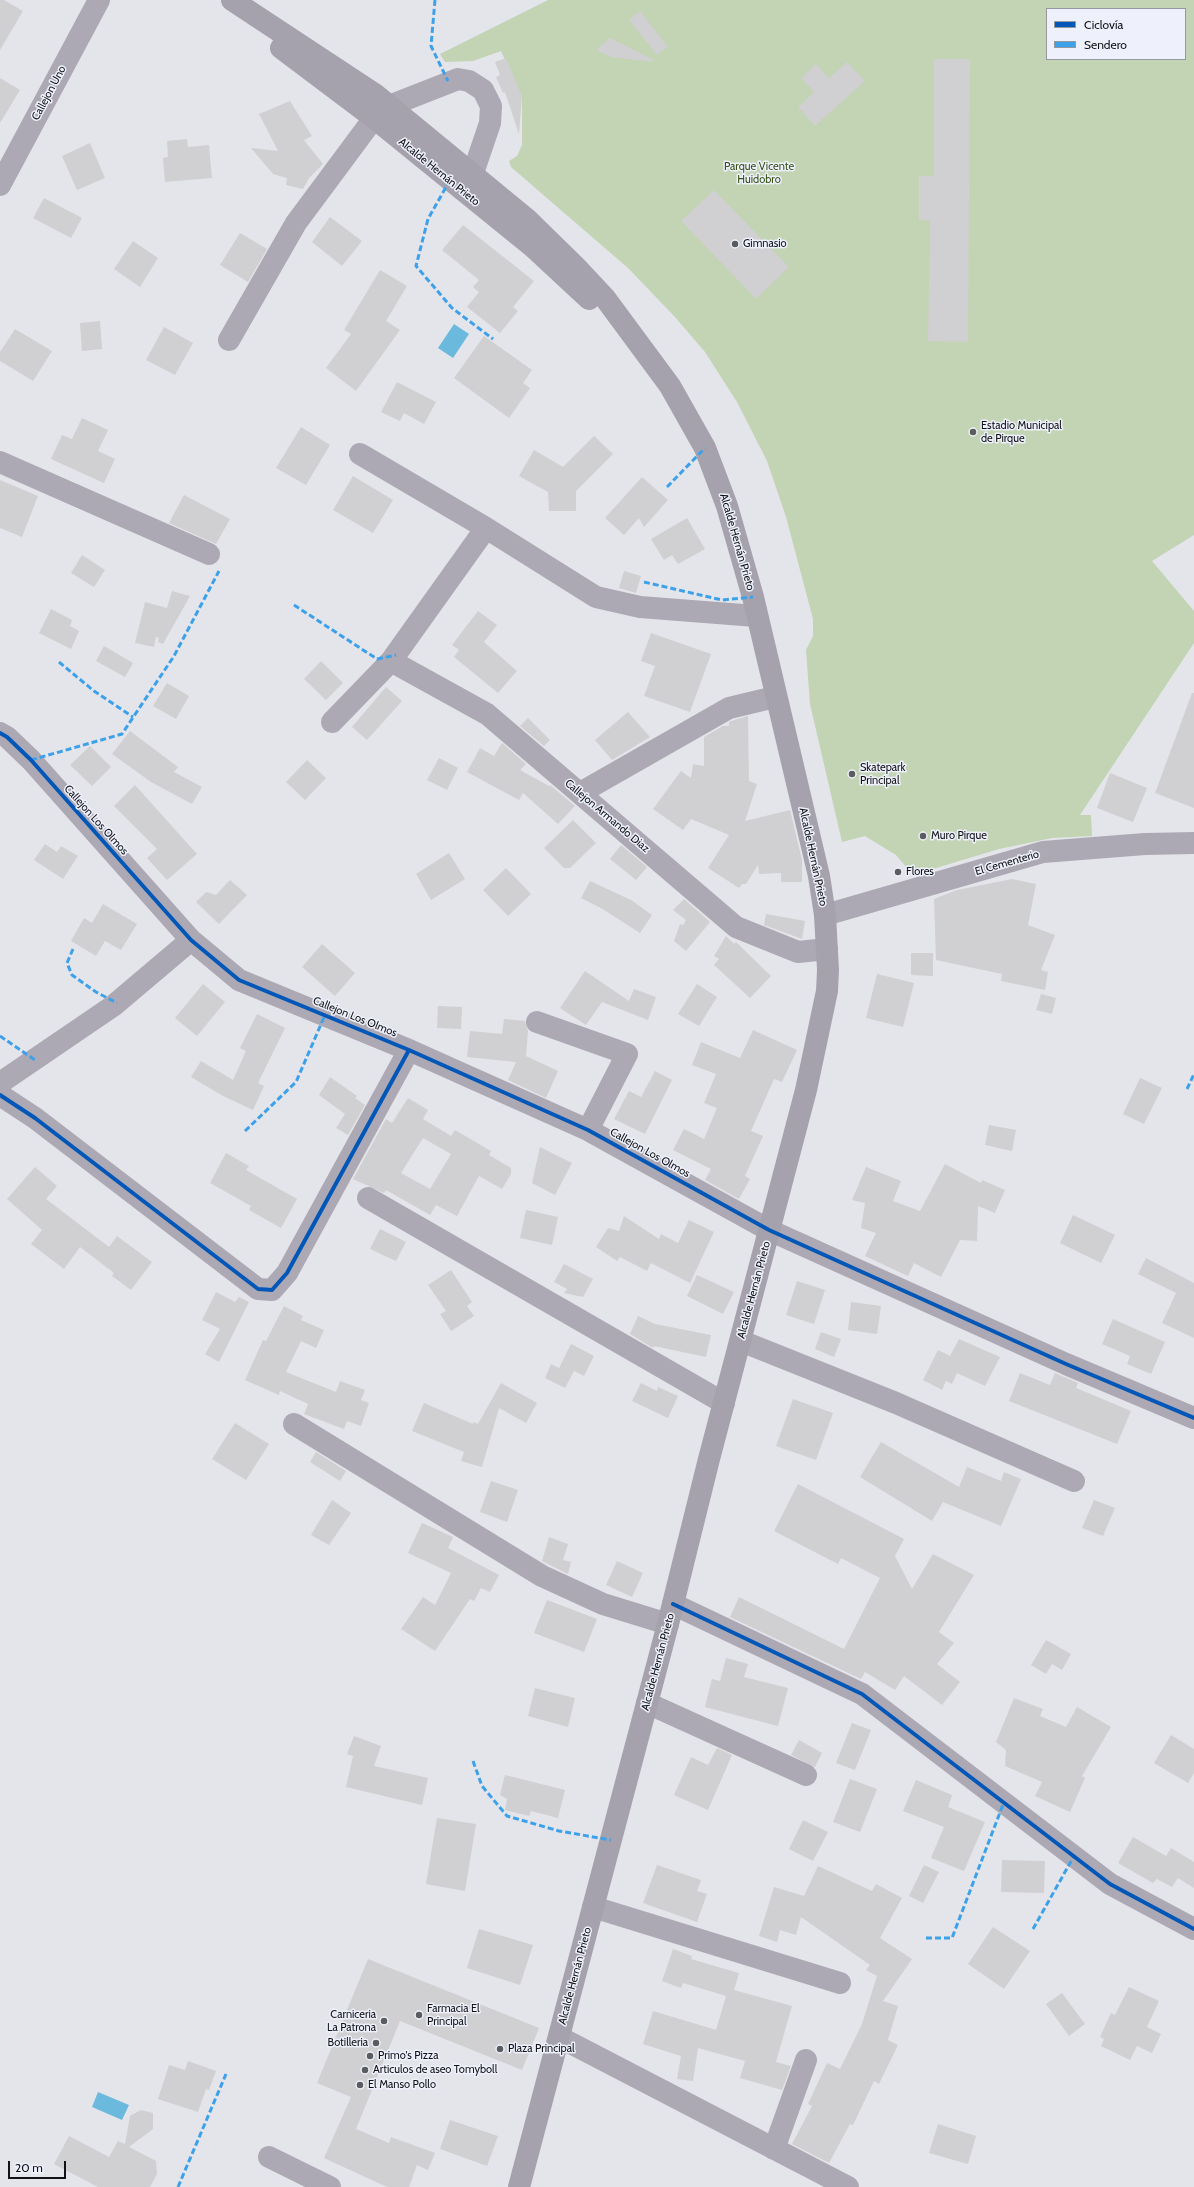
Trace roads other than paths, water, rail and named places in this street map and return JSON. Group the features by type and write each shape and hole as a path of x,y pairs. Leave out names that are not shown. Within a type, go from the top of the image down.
{"main road":[{"name":"Alcalde Hernán Prieto","path":"218,0 473,173 528,220 576,266 605,298 649,357 688,416 717,477 741,554 819,876 825,915 827,984 824,1009 806,1090 724,1403 671,1614 519,2187"},
{"name":"Alcalde Hernán Prieto","path":"232,0 376,95 382,112 462,191 533,247 621,327 649,357"}],"street":[{"name":"Callejon Uno","path":"0,185 98,0"},
{"path":"229,340 296,223 382,112 448,81 458,79 469,81 483,90 491,106 490,123 473,173 462,191"},
{"path":"360,454 486,528 596,597 640,607 756,616"},
{"path":"0,462 209,554"},
{"path":"332,722 391,661 486,528"},
{"name":"Callejon Armando Diaz","path":"391,661 487,714 736,926 798,952 827,949"},
{"path":"580,793 729,708 775,697"},
{"name":"Callejon Los Olmos","path":"0,733 7,737 30,760 191,940 239,980 409,1050 588,1130 770,1230 1066,1364 1194,1418"},
{"name":"El Cementerio","path":"825,915 1043,852 1145,844 1194,843"},
{"path":"0,1083 113,1006 191,940"},
{"path":"537,1022 626,1054 588,1130"},
{"path":"0,1095 35,1118 258,1288 272,1290 288,1273 409,1050"},
{"path":"368,1198 724,1403"},
{"path":"740,1341 896,1403 1074,1480"},
{"path":"294,1424 542,1576 603,1604 671,1614 862,1694 1110,1884 1194,1929"},
{"path":"647,1703 806,1775"},
{"path":"593,1907 840,1984"},
{"path":"559,2037 848,2187"},
{"path":"774,2149 806,2060"},
{"path":"269,2157 330,2187"}],"water":[{"path":"454,324 469,334 453,358 438,348"},
{"path":"98,2092 129,2105 122,2120 92,2107"}],"place":[{"name":"Gimnasio","path":"735,244"},
{"name":"Estadio Municipal de Pirque","path":"973,432"},
{"name":"Skatepark Principal","path":"852,774"},
{"name":"Muro Pirque","path":"923,836"},
{"name":"Flores","path":"898,872"},
{"name":"Farmacia El Principal","path":"419,2015"},
{"name":"Carniceria La Patrona","path":"384,2021"},
{"name":"Botilleria","path":"376,2043"},
{"name":"Plaza Principal","path":"500,2049"},
{"name":"Primo's Pizza","path":"370,2056"},
{"name":"Articulos de aseo Tomyboll","path":"365,2070"},
{"name":"El Manso Pollo","path":"360,2085"}],"park label":[{"name":"Parque Vicente Huidobro","path":"759,173"}]}
